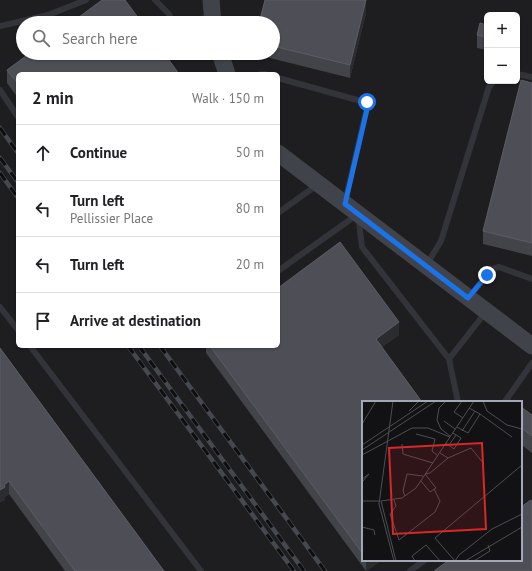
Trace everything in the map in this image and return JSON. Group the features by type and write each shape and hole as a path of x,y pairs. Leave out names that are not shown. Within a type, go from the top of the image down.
{"main road":[{"path":"222,60 226,72"},
{"path":"280,155 532,346"}],"lane":[{"path":"44,16 86,0"},
{"path":"155,0 170,16"},
{"path":"0,26 16,22"},
{"path":"520,75 532,77"},
{"path":"280,79 368,103 351,209 362,247 449,359 458,401"},
{"path":"426,266 441,241 489,87 492,84"},
{"path":"0,90 16,114"},
{"path":"280,212 319,184"},
{"path":"280,269 351,209"},
{"path":"468,298 492,269 499,267 532,280"},
{"path":"0,307 16,327"},
{"path":"449,359 486,311"},
{"path":"32,348 201,571"},
{"path":"508,401 506,400 530,371 532,363"},
{"path":"410,571 424,561"}],"shaded area":[{"path":"0,0 532,0 532,571 0,571"}],"building":[{"path":"102,0 125,0 137,16 80,16"},
{"path":"265,0 366,0 350,65 280,48 280,16 261,16"},
{"path":"480,23 484,24 484,36 477,35"},
{"path":"21,60 169,60 178,72 16,72 16,81 7,70"},
{"path":"521,80 532,83 532,243 483,231"},
{"path":"340,242 399,322 376,339 421,401 362,401 362,553 211,348 280,348 280,287"},
{"path":"0,348 164,571 75,571 9,481 4,485 5,487 0,490"},
{"path":"522,408 532,415 532,436 523,429 522,430"},
{"path":"531,500 532,571 434,571 448,561 522,561 522,506"}],"railway":[{"path":"0,128 16,150"},
{"path":"0,158 16,179"},
{"path":"0,173 16,195"},
{"path":"129,348 294,571"},
{"path":"140,348 304,571"},
{"path":"161,348 325,571"}],"route":[{"path":"367,102 368,105 345,204 468,298 487,275"}]}
